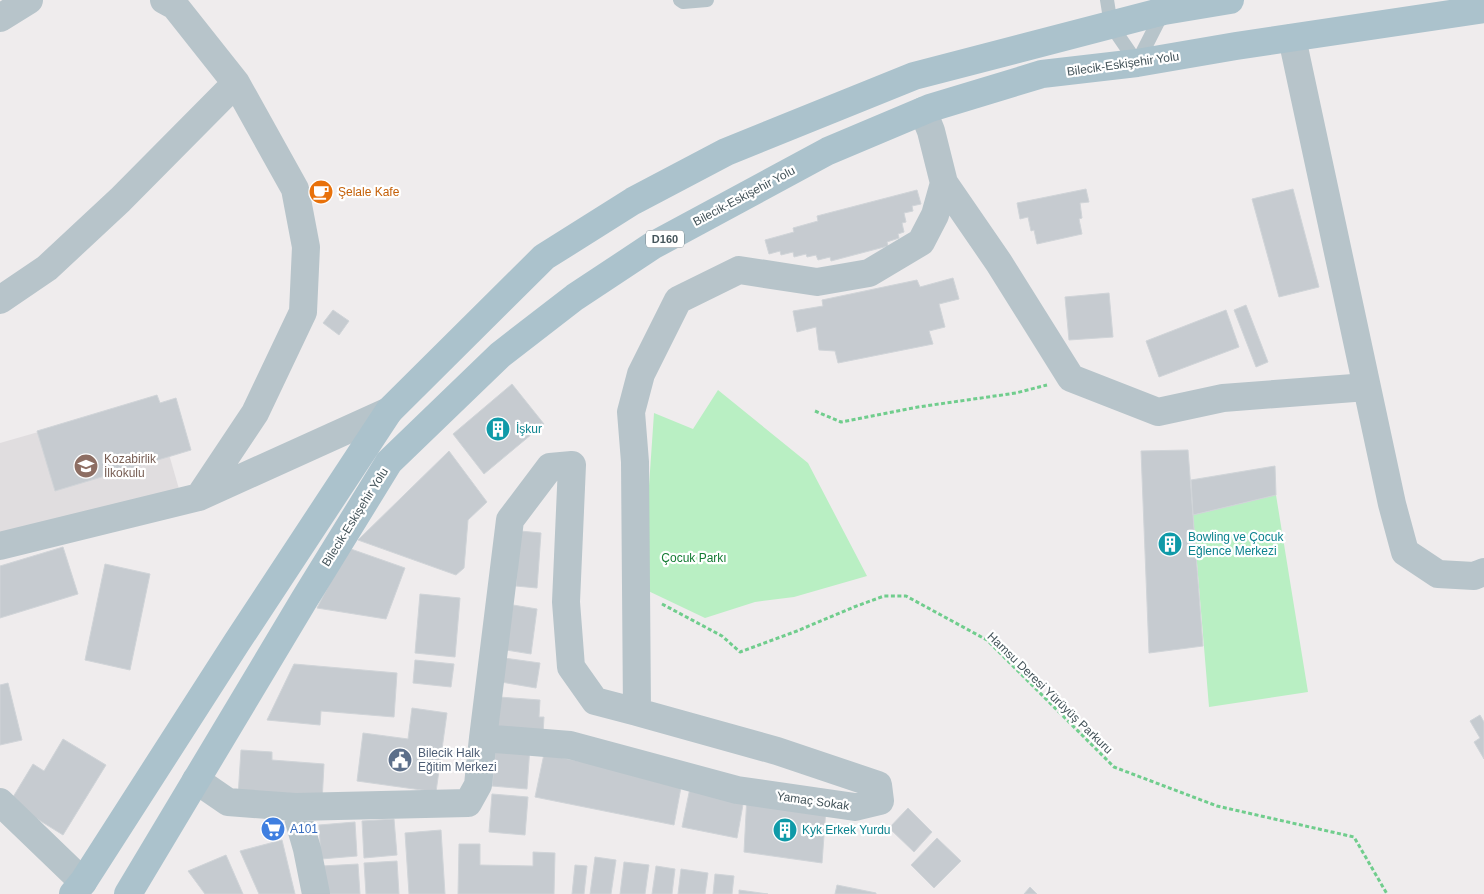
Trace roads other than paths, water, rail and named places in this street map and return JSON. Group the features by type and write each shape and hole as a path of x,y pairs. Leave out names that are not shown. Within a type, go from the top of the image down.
{"main road":[{"path":"78,888 389,411 544,257 642,196 726,152 914,76 1109,12 1162,5 1230,0"},
{"name":"Bilecik-Eskişehir Yolu","path":"128,894 389,462 500,356 575,296 652,246 828,151 923,111 1042,74 1137,63 1484,9"}],"street":[{"path":"164,0 175,6 236,83 295,189 306,247 302,312 255,413 199,497"},
{"path":"1292,38 1392,504 1405,552 1438,574 1474,576 1484,572"},
{"path":"0,300 47,268 120,200 236,83"},
{"path":"923,111 931,131 944,183 999,262 1071,378 1158,412 1223,398 1367,388"},
{"path":"196,780 228,802 296,807 468,803 478,785 510,520 550,467 572,465 566,602 572,667 596,701 637,712 636,462 631,412 641,374 678,300 739,270 817,282 868,273 921,242 935,215 944,183"},
{"path":"0,546 199,497 389,411"},
{"name":"Yamaç Sokak","path":"483,738 570,746 737,790 854,807 880,801 878,785 776,751 637,712"},
{"path":"0,802 78,888"},
{"path":"296,807 316,894"}],"lane":[{"path":"680,0 683,2 707,0"},
{"path":"1137,63 1162,5"},
{"path":"1109,12 1137,63"}],"place":[{"name":"Şelale Kafe","path":"321,192"},
{"name":"İşkur","path":"498,429"},
{"name":"Kozabirlik İlkokulu","path":"86,466"},
{"name":"Bowling ve Çocuk Eğlence Merkezi","path":"1170,544"},
{"name":"Bilecik Halk Eğitim Merkezi","path":"400,760"},
{"name":"A101","path":"273,829"},
{"name":"Kyk Erkek Yurdu","path":"785,830"}],"park label":[{"name":"Çocuk Parkı","path":"694,558"}]}
